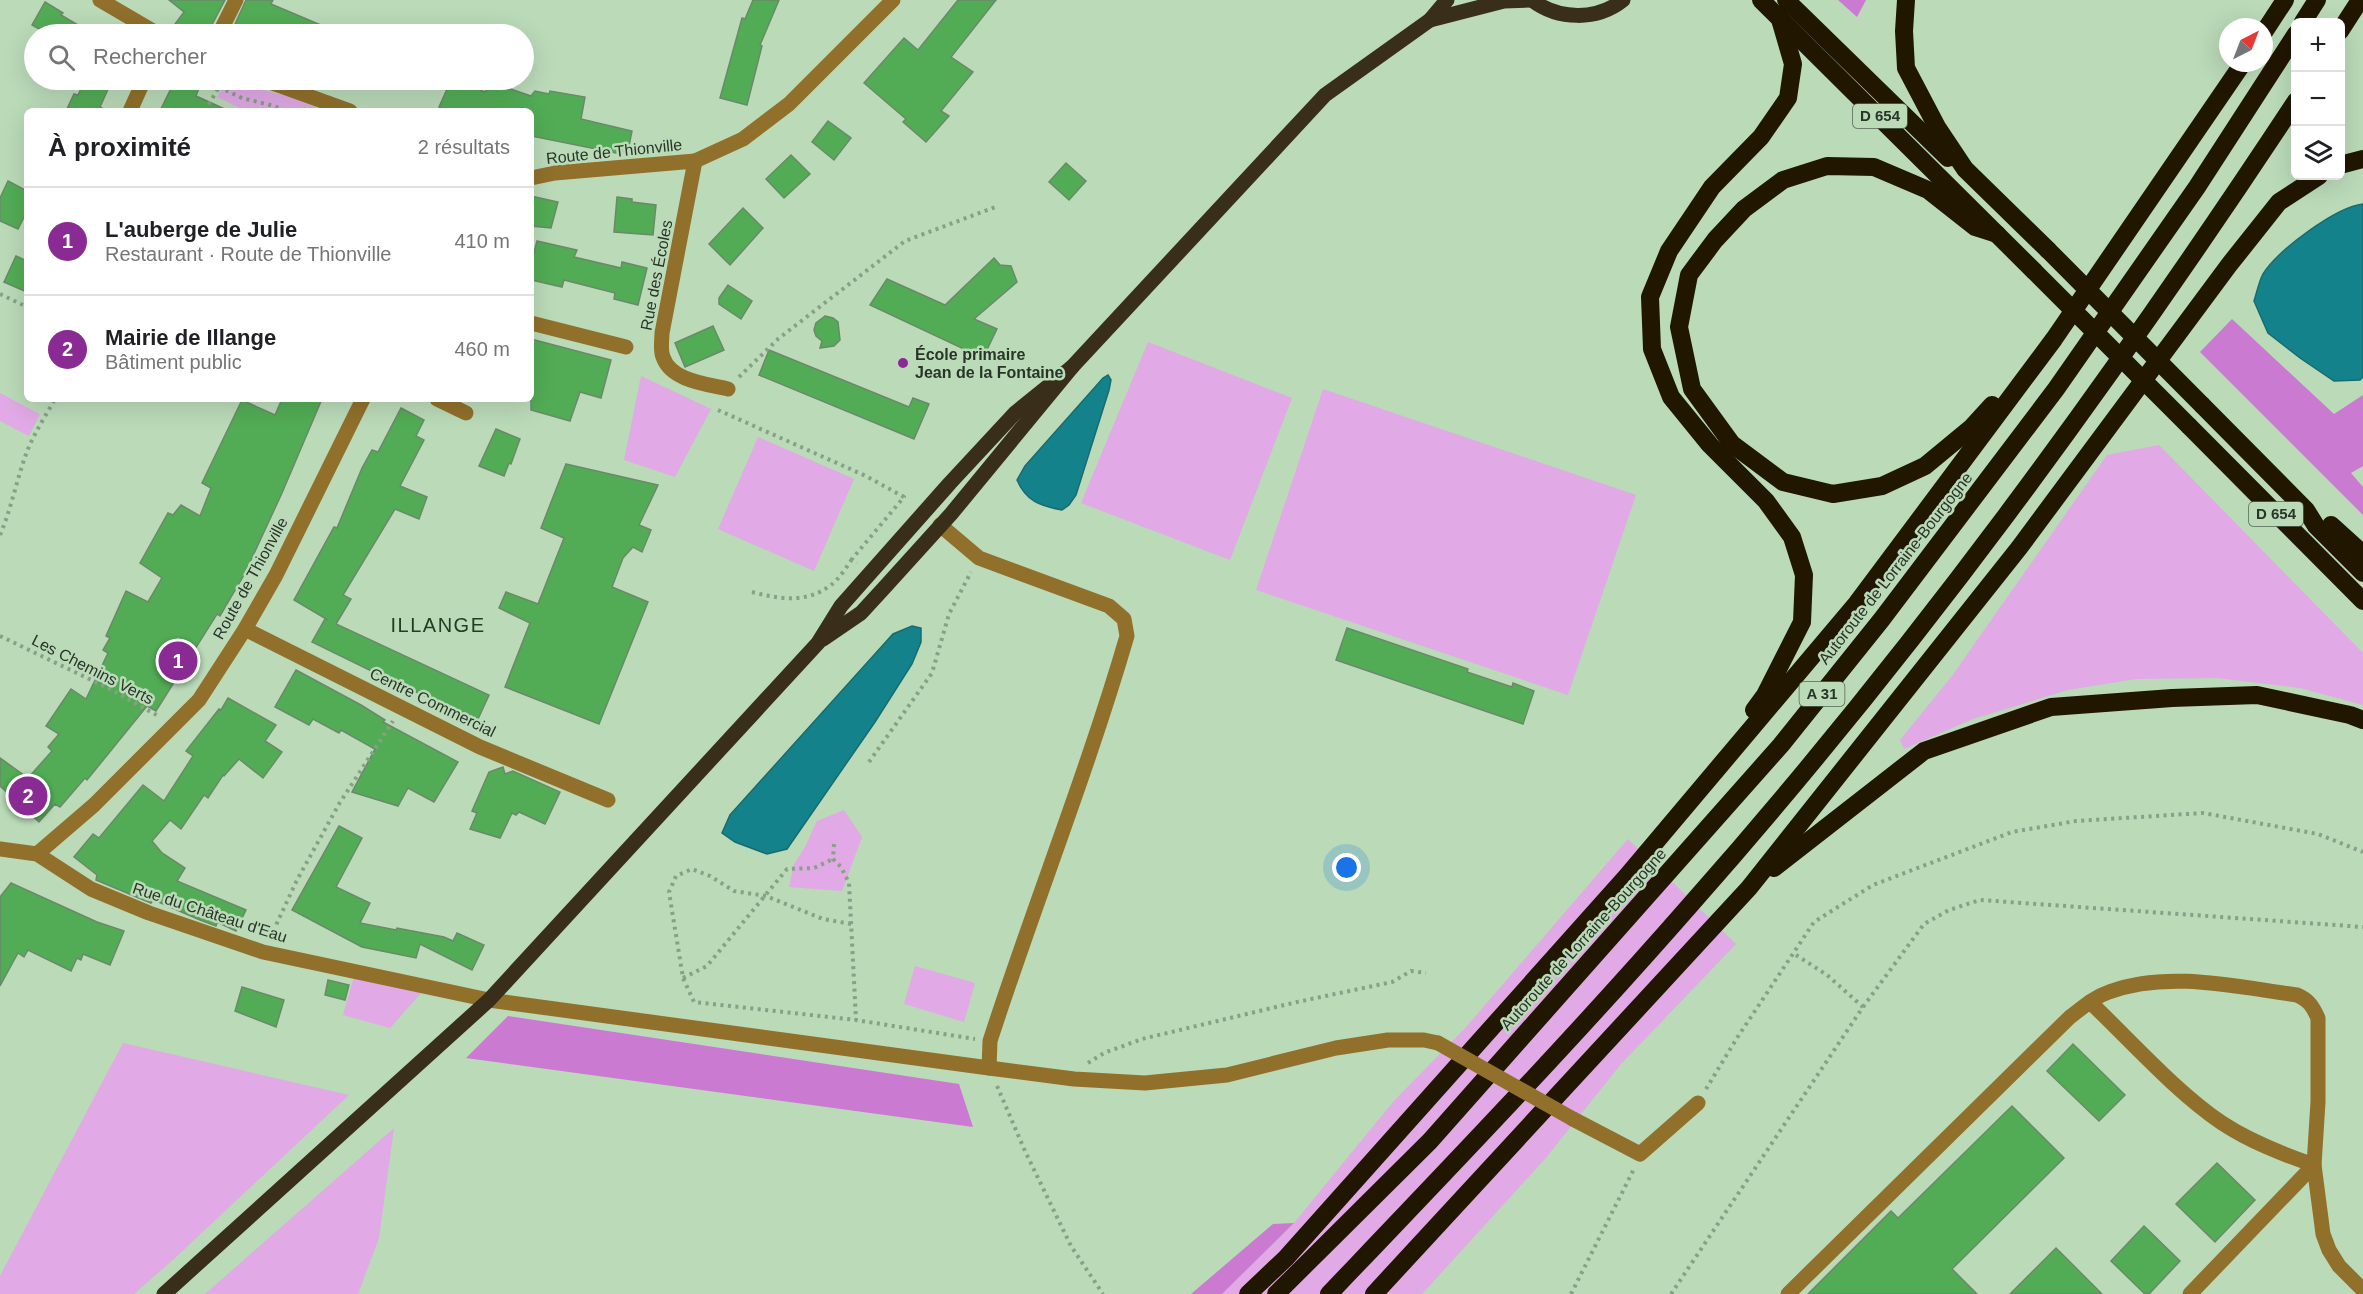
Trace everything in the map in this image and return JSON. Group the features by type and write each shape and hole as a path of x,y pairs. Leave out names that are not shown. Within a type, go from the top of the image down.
{"highway":[{"name":"D 654","path":"1761,0 1783,8 1953,163 1965,169 2306,510 2316,526 2363,573"},
{"path":"1906,0 1904,31 1906,68 1937,127 1965,169"},
{"path":"2261,18 2270,0"},
{"path":"2273,18 2285,0"},
{"path":"2306,18 2317,0"},
{"path":"2345,23 2360,0"},
{"name":"D 654","path":"1783,8 1997,234 2363,601"},
{"path":"1628,876 1765,695 1802,622 1804,575 1792,537 1766,501 1710,445 1671,397 1652,349 1650,297 1669,251 1712,187 1761,137 1788,98 1793,64 1783,8"},
{"name":"Autoroute de Lorraine-Bourgogne","path":"1275,1294 1430,1141 1781,745 1882,619 2056,389 2196,187 2291,40"},
{"path":"2214,105 2232,72"},
{"path":"1248,1294 1286,1258 1628,876 1857,603 2047,348 2237,72"},
{"name":"A 31","path":"1329,1294 1464,1152 1694,902 1807,768 1910,639 2082,412 2196,250 2291,107"},
{"path":"2345,164 2363,159"},
{"path":"1997,234 1975,227 1928,190 1874,166 1827,166 1783,180 1744,209 1715,240 1689,275 1678,327 1692,389 1732,444 1766,470 1783,482 1833,494 1882,486 1925,466 1971,428 2047,348"},
{"path":"1374,1294 1749,888 2019,548 2243,247 2279,202 2313,180"},
{"path":"2306,510 2327,521 2363,554"},
{"path":"1749,888 1924,751 2051,707 2172,698 2257,695 2350,715 2363,720"}],"main road":[{"path":"818,643 861,613 946,519 1072,367 1324,95 1430,20 1447,0"},
{"path":"1430,20 1504,1 1531,0 1544,9 1568,15 1592,14 1623,0"},
{"path":"164,1294 489,1000 818,643 841,606 950,483 1015,413 1072,367"},
{"path":"946,519 945,501 950,483"}],"street":[{"path":"100,0 141,24"},
{"path":"224,24 236,0"},
{"name":"Route de Thionville","path":"534,177 555,173 695,160 743,140 789,104 886,2"},
{"path":"131,108 139,90"},
{"path":"292,90 342,108"},
{"name":"Rue des Écoles","path":"695,160 662,333 663,357 673,372 728,389"},
{"path":"534,324 626,347"},
{"name":"Route de Thionville","path":"37,854 94,805 199,700 245,629 276,574 362,402"},
{"path":"443,402 466,413"},
{"path":"946,519 979,558 1109,606 1124,619 1127,636 1083,778 1051,860 990,1041 989,1068"},
{"name":"Centre Commercial","path":"245,629 480,747 608,800"},
{"path":"0,849 37,854"},
{"name":"Rue du Château d'Eau","path":"37,854 91,890 149,913 264,952 489,1000 989,1068 1074,1079 1144,1083 1227,1075 1336,1048 1388,1040 1424,1040 1438,1043 1640,1154"},
{"path":"1788,1294 2070,1017 2107,993 2150,982 2197,982 2298,995 2313,1006 2318,1018 2318,1102 2314,1166 2323,1234 2339,1266 2363,1290"},
{"path":"2090,1002 2197,1103 2223,1124 2272,1150 2314,1166"},
{"path":"1640,1154 1698,1103"},
{"path":"2190,1294 2314,1166"}],"path":[{"path":"207,108 217,90"},
{"path":"225,90 242,98 278,108"},
{"path":"728,389 778,339 905,241 998,206"},
{"path":"0,294 24,306"},
{"path":"0,535 9,515 16,482 29,447 54,402"},
{"path":"718,410 866,476 904,497 831,585 810,597 780,600 752,591"},
{"path":"869,762 932,673 949,614 979,558"},
{"path":"852,559 869,574"},
{"name":"Les Chemins Verts","path":"0,636 110,689 158,716 176,722"},
{"path":"264,952 297,880 339,804 402,708"},
{"path":"1698,1103 1737,1038 1814,922 1873,885 2012,832 2076,821 2204,813 2318,834 2363,852"},
{"path":"834,844 833,859 841,867 849,883 856,1020"},
{"path":"683,978 707,966 787,869 814,868 833,859"},
{"path":"851,924 823,920 766,896 734,891 710,876 692,869 676,876 669,892 683,978 693,1002 856,1020 990,1041"},
{"path":"1671,1294 1863,1007 1924,924 1949,910 1980,900 2363,927"},
{"path":"1793,953 1827,975 1863,1007"},
{"path":"1074,1079 1085,1065 1104,1053 1142,1039 1392,982 1411,970 1426,973"},
{"path":"989,1068 1025,1151 1071,1246 1103,1294"},
{"path":"1571,1294 1640,1154"}],"shaded area":[{"path":"1838,0 1866,0 1857,17"},
{"path":"222,90 264,90 318,108 240,108 217,97"},
{"path":"2232,319 2334,414 2363,395 2363,466 2351,473 2363,487 2363,515 2200,352"},
{"path":"1148,342 1292,398 1230,560 1081,503"},
{"path":"641,376 711,409 675,477 624,460"},
{"path":"1323,389 1636,495 1568,695 1256,590"},
{"path":"0,393 40,414 29,436 0,421"},
{"path":"758,437 854,479 814,571 718,529"},
{"path":"2159,445 2363,653 2363,705 2300,688 2217,678 2136,679 2068,690 1973,719 1904,749 1900,740 1952,676 2107,455"},
{"path":"844,810 862,837 842,891 789,887 794,864 817,821"},
{"path":"1628,839 1736,944 1621,1064 1545,1159 1422,1294 1222,1294 1294,1223 1393,1102 1467,1026"},
{"path":"915,966 975,983 964,1022 904,1004"},
{"path":"354,977 421,993 390,1028 343,1015"},
{"path":"508,1016 959,1084 973,1127 466,1058"},
{"path":"123,1043 349,1095 134,1294 0,1294 0,1276"},
{"path":"394,1128 379,1238 358,1294 205,1294"},
{"path":"1294,1223 1222,1294 1191,1294 1273,1224"}],"water":[{"path":"2363,204 2363,377 2360,380 2334,381 2268,333 2254,301 2263,274 2281,253 2323,221"},
{"path":"1108,375 1111,380 1109,390 1076,495 1062,510 1047,507 1029,498 1017,480 1025,466"},
{"path":"912,626 921,628 921,642 912,664 875,722 787,849 767,854 735,842 722,833 730,815 893,634"}],"building":[{"path":"169,0 225,0 212,24 175,24 184,12"},
{"path":"246,0 273,0 271,4 318,24 235,24"},
{"path":"753,0 779,0 760,45 762,46 747,105 720,98 742,18 745,19"},
{"path":"958,0 996,0 951,57 973,72 941,111 949,116 926,142 903,122 906,119 864,83 904,38 918,50"},
{"path":"45,2 76,24 33,24"},
{"path":"80,90 108,90 100,107 102,108 67,108 74,94 78,95"},
{"path":"170,90 198,90 196,96 222,108 161,108"},
{"path":"447,90 485,92 486,90 513,90 531,96 535,91 549,94 550,91 585,97 581,119 632,131 628,151 616,153 534,137 534,108 439,107"},
{"path":"828,121 851,138 834,160 812,142"},
{"path":"791,155 810,174 784,198 766,179"},
{"path":"1066,163 1086,181 1069,200 1049,182"},
{"path":"8,181 24,189 24,217 18,229 0,221 0,198"},
{"path":"534,197 558,202 551,228 534,226"},
{"path":"617,197 632,199 632,202 656,205 653,235 614,232"},
{"path":"743,208 763,228 730,265 709,244"},
{"path":"537,241 577,250 574,257 621,268 622,262 647,268 638,305 614,299 615,293 564,280 562,287 534,281 534,252"},
{"path":"16,256 24,260 24,291 4,282"},
{"path":"994,258 1000,265 1011,266 1017,282 974,319 997,329 983,358 870,305 887,279 945,305"},
{"path":"728,285 752,301 741,319 719,304 719,298"},
{"path":"825,316 838,322 840,340 834,346 820,348 822,341 816,336 814,330 816,323"},
{"path":"713,326 724,350 685,367 675,343"},
{"path":"534,340 611,360 601,398 580,392 570,421 531,410 531,402 534,402"},
{"path":"769,350 909,407 913,398 929,404 914,439 759,375"},
{"path":"241,402 246,402 275,415 281,402 321,402 244,575 220,616 217,614 156,711 147,706 87,780 85,778 60,807 55,804 39,822 0,786 0,758 28,778 52,751 48,747 59,734 46,726 71,689 86,699 108,653 103,650 110,638 106,636 126,591 148,602 162,578 140,563 168,513 173,515 181,505 200,516 211,488 202,483"},
{"path":"401,408 424,420 416,436 424,440 400,486 427,497 419,519 395,509 343,595 351,599 336,624 489,695 478,719 400,685 312,642 325,619 328,620 294,600 334,527 337,528 372,450 378,452"},
{"path":"496,429 520,439 504,476 479,466"},
{"path":"566,464 658,485 639,525 651,530 642,552 633,547 623,558 612,587 648,602 599,724 505,687 530,623 499,608 506,592 538,604 564,538 541,528"},
{"path":"1347,628 1468,669 1467,672 1512,687 1513,683 1534,691 1523,724 1336,660"},
{"path":"296,670 361,705 385,720 383,722 458,762 434,802 408,788 398,806 352,792 375,749 341,730 339,733 313,719 309,725 275,707"},
{"path":"228,698 276,725 265,741 282,752 263,778 239,759 223,775 208,798 204,795 181,829 170,820 152,841 162,853 185,868 177,881 246,910 236,931 217,922 216,926 200,920 154,900 151,903 96,880 97,875 74,857 93,834 99,838 143,785 164,801 193,756 186,751 219,709 221,710"},
{"path":"503,767 505,774 513,771 560,792 545,824 519,812 516,815 512,813 500,838 470,829 477,813 472,811 489,772"},
{"path":"339,826 362,838 336,887 370,903 360,923 444,937 453,941 457,933 484,945 472,970 420,944 416,958 362,947 292,910"},
{"path":"11,883 97,922 124,931 110,965 83,954 81,960 77,958 71,971 28,950 24,957 18,953 0,986 0,897"},
{"path":"328,980 349,985 345,1000 325,995"},
{"path":"242,987 284,1000 276,1027 235,1011"},
{"path":"2073,1044 2125,1095 2099,1121 2047,1071"},
{"path":"2012,1106 2064,1158 1952,1269 1977,1294 1808,1294 1891,1211 1898,1218"},
{"path":"2217,1163 2255,1200 2215,1242 2176,1204"},
{"path":"2144,1226 2180,1261 2149,1294 2145,1294 2111,1261"},
{"path":"2056,1248 2102,1294 2010,1294"}],"place":[{"name":"École primaire Jean de la Fontaine","path":"903,363"},
{"name":"L'auberge de Julie","path":"178,661"},
{"name":"Mairie de Illange","path":"28,796"}],"district":[{"name":"ILLANGE","path":"438,625"}]}
